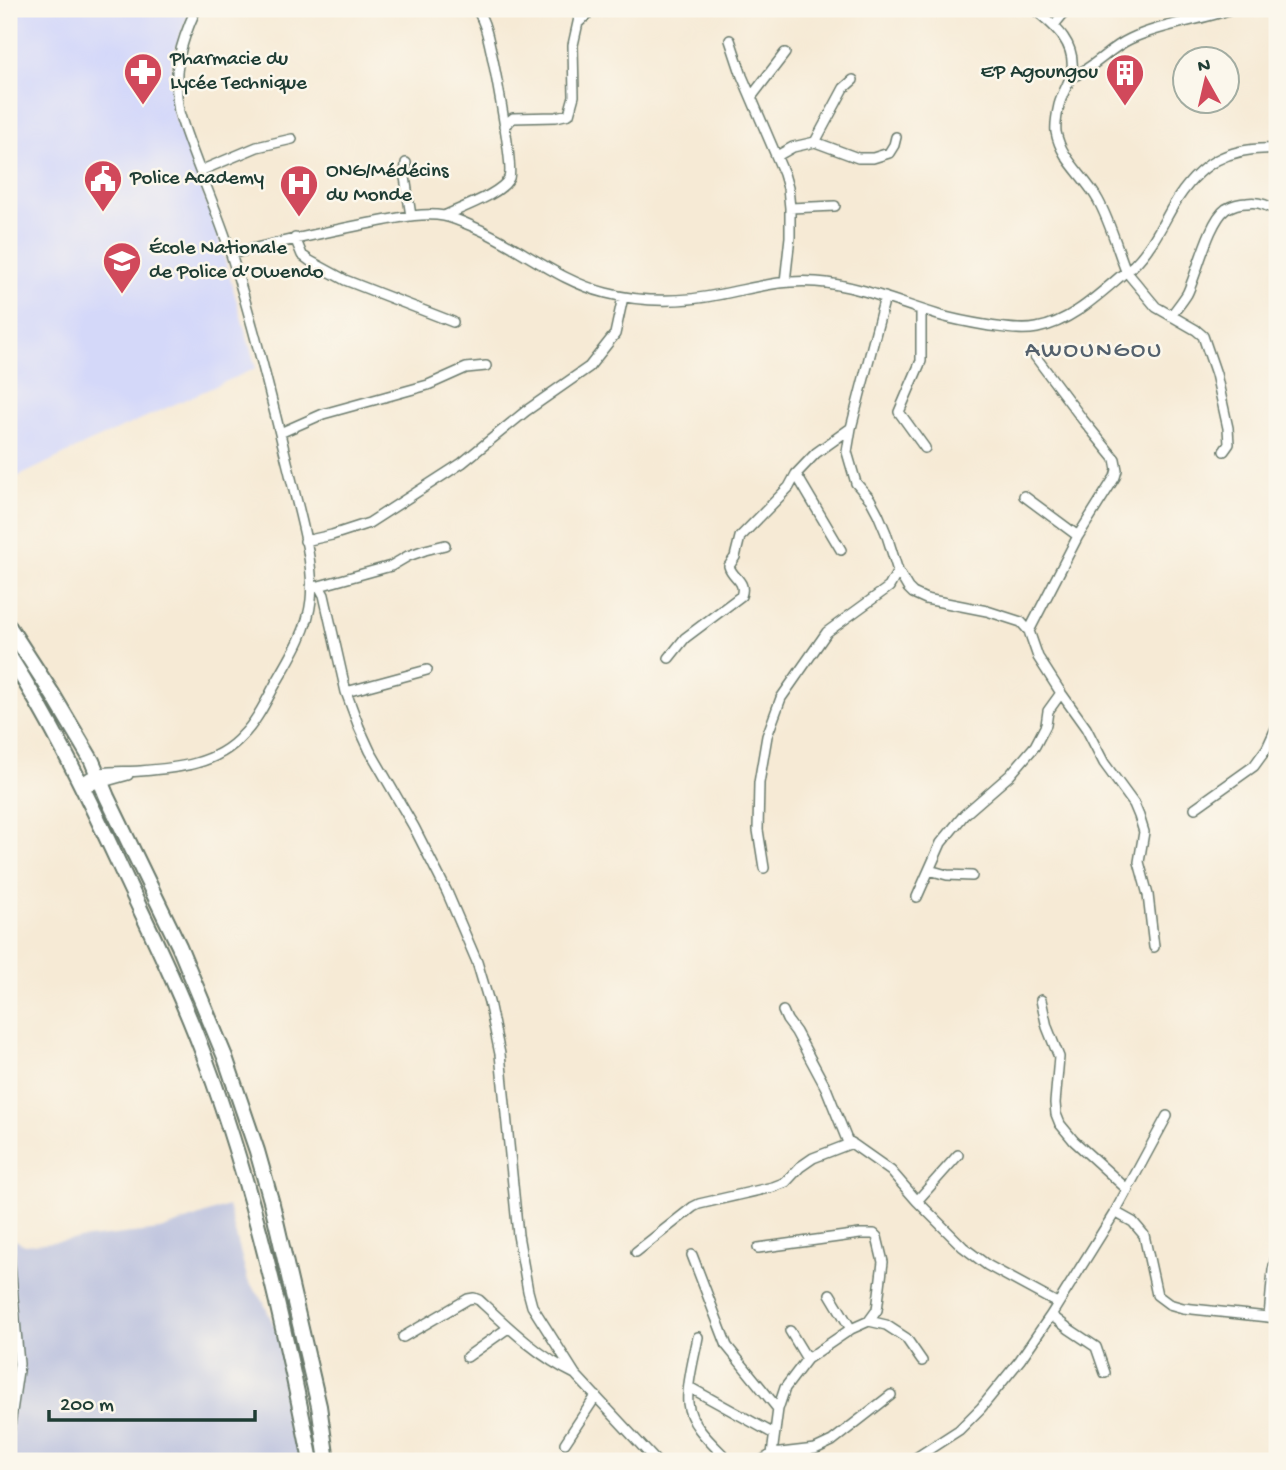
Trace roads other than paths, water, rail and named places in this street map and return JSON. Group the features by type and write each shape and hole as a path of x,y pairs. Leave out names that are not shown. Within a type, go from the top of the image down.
{"highway":[{"path":"9,627 92,761 179,946 225,1057 272,1204 318,1406 327,1461"},
{"path":"9,656 81,784 170,973 206,1060 252,1201 292,1367 311,1461"}],"street":[{"path":"81,784 92,785 99,778 210,760 233,745 244,735 264,706 300,639 315,586 270,390 231,254 179,112 177,62 181,44 197,9"},
{"path":"444,216 496,192 504,186 509,177 510,166 489,43 477,9"},
{"path":"504,126 513,118 569,114 573,96 573,44 580,9"},
{"path":"578,23 593,9"},
{"path":"1034,9 1062,33 1073,56 1070,78 1062,93 1056,125 1062,149 1098,199 1126,271 1156,307 1203,336 1216,373 1228,428 1229,444 1224,451"},
{"path":"1054,25 1067,9"},
{"path":"1070,78 1085,71 1125,41 1145,32 1231,9"},
{"path":"730,40 788,188 790,237 786,282"},
{"path":"752,96 785,53"},
{"path":"815,142 844,88 853,80"},
{"path":"777,156 815,142 865,159 889,153 896,137"},
{"path":"200,170 257,147 292,139"},
{"path":"231,254 295,238 411,216 444,216 482,231 580,284 623,297 645,300 689,299 760,285 816,282 885,298 961,321 1002,328 1034,329 1063,319 1093,299 1142,257 1191,180 1212,162 1252,149 1277,149"},
{"path":"406,163 405,177 411,216"},
{"path":"1171,316 1186,295 1210,233 1226,209 1251,202 1261,203 1277,212"},
{"path":"790,208 835,206"},
{"path":"295,238 302,255 345,280 453,322"},
{"path":"305,541 369,523 462,463 526,411 589,367 615,334 623,297"},
{"path":"885,298 847,452 856,483 870,499 878,514 902,581 913,593 939,602 1011,617 1021,622 1029,631 1038,657 1086,728 1104,763 1134,804 1139,816 1144,832 1139,862 1148,895 1154,947"},
{"path":"921,310 921,361 899,412 925,449"},
{"path":"1029,631 1078,536 1117,470 1115,459 1035,356"},
{"path":"280,433 323,414 428,385 466,368 486,366"},
{"path":"669,657 685,638 741,596 742,583 729,566 736,557 740,537 789,487 796,474 816,453 851,428"},
{"path":"796,474 841,550"},
{"path":"1024,496 1078,536"},
{"path":"315,586 391,566 408,556 445,545"},
{"path":"764,868 758,830 759,783 767,736 781,698 827,632 889,587 898,571"},
{"path":"315,586 324,595 346,692 359,727 447,892 477,962 500,1054 518,1235 532,1306 575,1374 656,1461"},
{"path":"346,692 427,670"},
{"path":"917,897 941,843 964,815 1010,775 1035,746 1044,732 1048,711 1061,693"},
{"path":"1195,808 1254,766 1267,748 1277,726"},
{"path":"929,870 947,875 972,876"},
{"path":"1041,1000 1047,1027 1059,1058 1055,1103 1060,1124 1074,1141 1128,1189"},
{"path":"783,1011 825,1088 844,1135 891,1171 963,1247 987,1265 1057,1303"},
{"path":"911,1461 959,1430 981,1408 1020,1360 1115,1212 1167,1116"},
{"path":"635,1252 693,1207 786,1182 813,1158 852,1143"},
{"path":"916,1200 958,1155"},
{"path":"1115,1212 1133,1222 1144,1235 1157,1295 1169,1304 1183,1308 1273,1317 1273,1270 1277,1253"},
{"path":"758,1248 874,1234 877,1237 883,1270 877,1310 869,1321 851,1329 807,1359 785,1388 778,1409 772,1454"},
{"path":"9,1253 19,1364 9,1432"},
{"path":"692,1255 727,1346 778,1409"},
{"path":"830,1294 851,1329"},
{"path":"403,1337 474,1298 508,1328 575,1374"},
{"path":"1051,1315 1096,1347 1105,1373"},
{"path":"869,1321 886,1325 906,1338 922,1361"},
{"path":"467,1357 508,1328"},
{"path":"790,1331 807,1359"},
{"path":"698,1337 687,1401 702,1432 729,1461"},
{"path":"689,1387 774,1434"},
{"path":"761,1461 772,1454 823,1446 891,1395"},
{"path":"565,1443 596,1396"}],"place":[{"name":"Pharmacie du Lycée Technique","path":"143,106"},
{"name":"EP Agoungou","path":"1125,107"},
{"name":"Police Academy","path":"103,213"},
{"name":"ONG/Médécins du Monde","path":"299,218"},
{"name":"École Nationale de Police d’Owendo","path":"122,295"}],"district":[{"name":"AWOUNGOU","path":"1094,351"}]}
